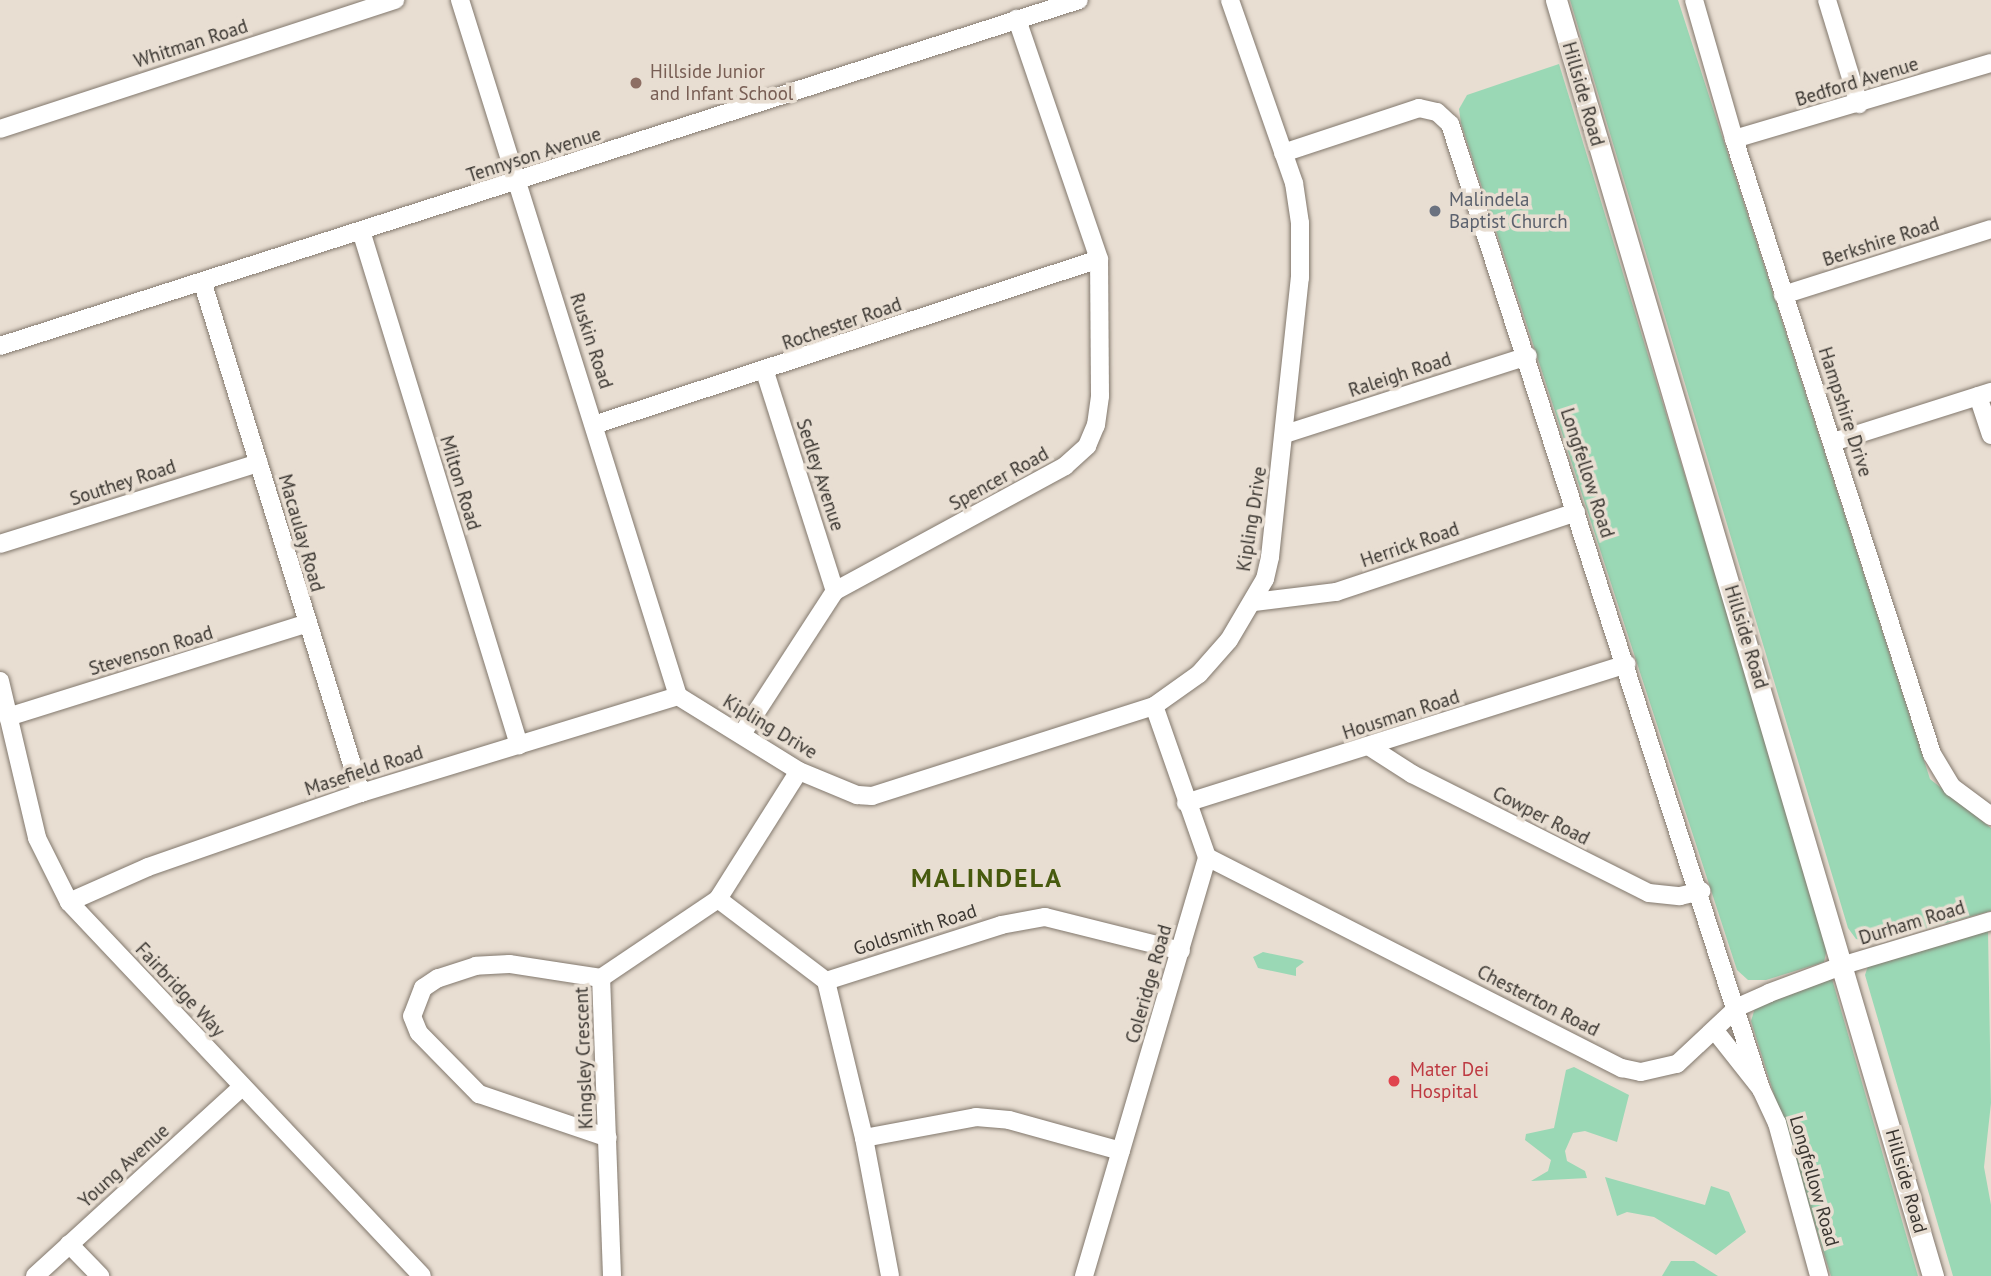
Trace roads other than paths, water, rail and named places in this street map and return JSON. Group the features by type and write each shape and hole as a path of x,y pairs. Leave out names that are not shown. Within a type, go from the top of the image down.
{"main road":[{"name":"Hillside Road","path":"1556,0 1844,965 1933,1276"}],"street":[{"name":"Whitman Road","path":"0,129 395,0"},
{"name":"Ruskin Road","path":"460,0 597,424 678,696"},
{"name":"Tennyson Avenue","path":"0,346 362,233 1079,0"},
{"name":"Kipling Drive","path":"678,696 799,771 857,795 872,796 1154,706 1199,674 1230,640 1254,602 1270,557 1300,278 1300,223 1283,153 1230,0"},
{"name":"Hampshire Drive","path":"1694,0 1783,295 1833,442 1932,754 1952,787 1991,816"},
{"path":"1827,0 1859,104"},
{"name":"Spencer Road","path":"742,734 835,591 1065,466 1087,446 1100,396 1098,259 1017,19"},
{"name":"Bedford Avenue","path":"1734,139 1991,63"},
{"name":"Longfellow Road","path":"1283,153 1419,108 1437,112 1450,124 1701,891 1762,1089 1777,1123 1819,1276"},
{"name":"Berkshire Road","path":"1783,295 1991,229"},
{"name":"Milton Road","path":"362,233 519,745"},
{"name":"Rochester Road","path":"597,424 765,372 1098,259"},
{"name":"Macaulay Road","path":"202,284 259,463 305,624 361,793"},
{"name":"Raleigh Road","path":"1285,434 1528,356"},
{"name":"Sedley Avenue","path":"765,372 835,591"},
{"path":"1833,442 1984,394 1991,435"},
{"name":"Southey Road","path":"0,544 259,463"},
{"name":"Herrick Road","path":"1254,602 1336,592 1576,512"},
{"name":"Stevenson Road","path":"8,717 305,624"},
{"name":"Housman Road","path":"1186,803 1627,664"},
{"name":"Fairbridge Way","path":"0,681 37,838 69,902 422,1276"},
{"name":"Masefield Road","path":"69,902 148,867 361,793 678,696"},
{"path":"1154,706 1186,803 1208,857"},
{"name":"Cowper Road","path":"1370,747 1412,774 1649,893 1680,896 1701,891"},
{"name":"Kingsley Crescent","path":"612,1276 601,978 718,899 799,771"},
{"name":"Chesterton Road","path":"1208,857 1622,1068 1641,1072 1678,1064 1716,1032 1738,1007 1844,965"},
{"name":"Coleridge Road","path":"1084,1276 1208,857"},
{"path":"718,899 826,981 864,1138 890,1276"},
{"name":"Goldsmith Road","path":"826,981 1001,925 1045,917 1181,951"},
{"name":"Durham Road","path":"1844,965 1990,922"},
{"path":"601,978 509,964 476,966 438,978 423,988 412,1016 419,1033 479,1094 608,1138"},
{"name":"Longfellow Road","path":"1716,1032 1762,1089"},
{"name":"Young Avenue","path":"34,1276 242,1087"},
{"path":"864,1138 976,1117 1009,1120 1121,1151"},
{"path":"69,1244 100,1276"}],"place":[{"name":"Hillside Junior and Infant School","path":"636,83"},
{"name":"Malindela Baptist Church","path":"1435,211"},
{"name":"Mater Dei Hospital","path":"1394,1081"}],"district":[{"name":"MALINDELA","path":"987,878"}]}
